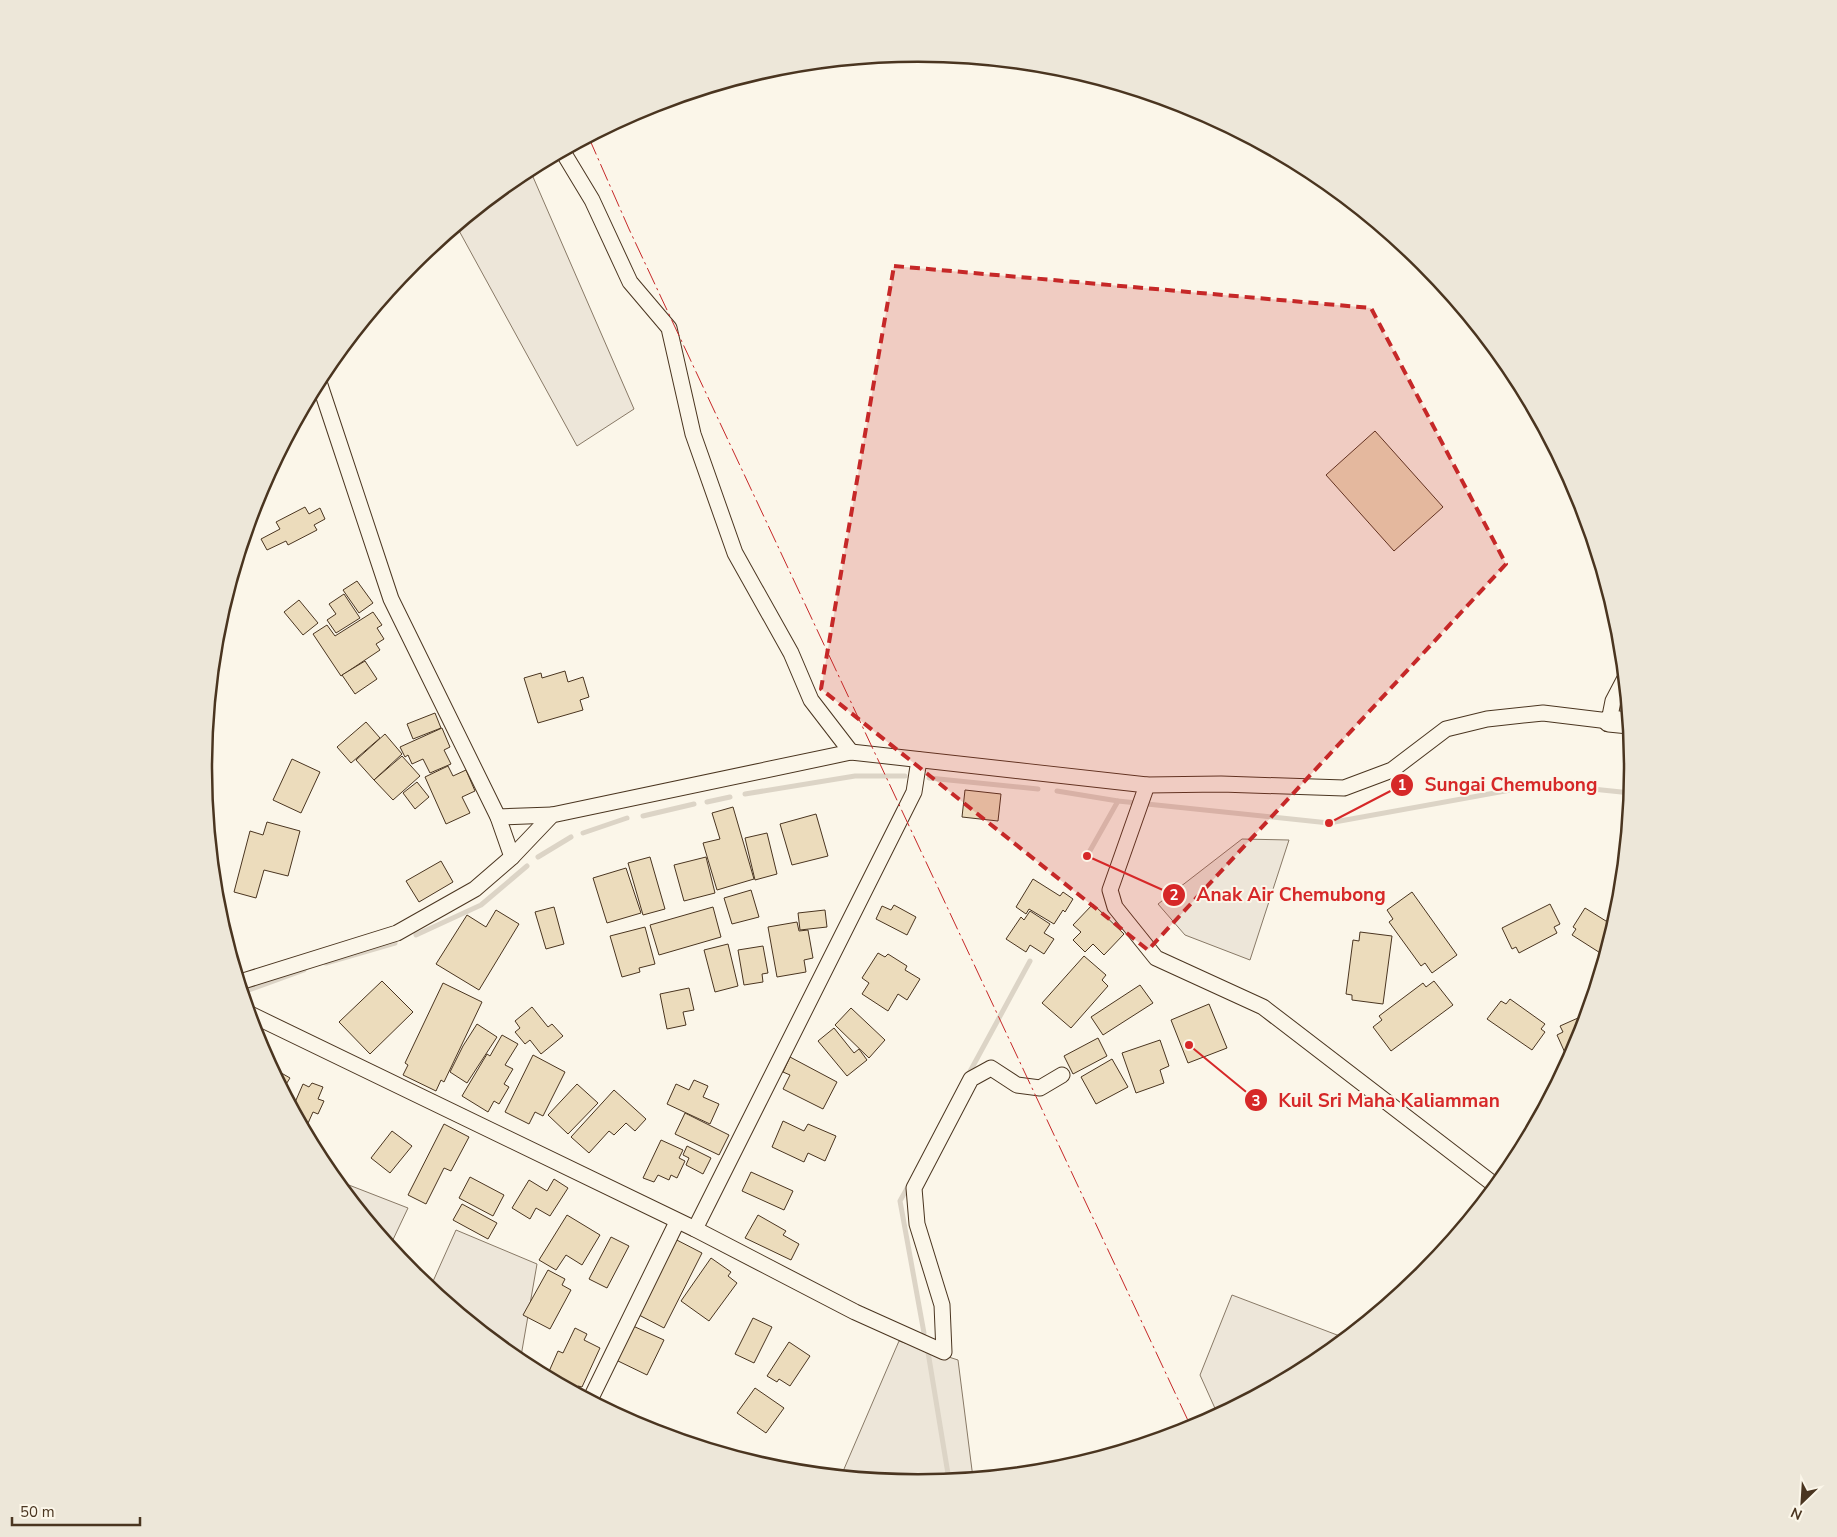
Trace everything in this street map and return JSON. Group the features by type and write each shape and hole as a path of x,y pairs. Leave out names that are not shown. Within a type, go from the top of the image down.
{"street":[{"path":"566,157 592,200 630,282 669,328 694,434 735,554 791,653 811,700 851,752"},
{"path":"322,391 391,599 498,817 512,857"},
{"path":"498,817 552,815 851,752 1146,787 1221,784 1344,788 1392,770 1446,729 1487,719 1543,713 1619,722 1613,701 1619,689"},
{"path":"695,1229 914,792 919,760"},
{"path":"1146,787 1110,890 1115,907 1156,958 1263,1007 1491,1182"},
{"path":"246,980 397,933 476,889 512,857 552,815"},
{"path":"258,1018 695,1229 855,1312 944,1352 942,1304 917,1224 914,1188 971,1079 991,1068 1016,1085 1040,1088 1062,1075"},
{"path":"593,1395 678,1222"}],"highlighted area":[{"path":"894,266 1371,308 1506,564 1148,950 821,689"}],"shaded area":[{"path":"533,177 634,409 577,446 460,232 489,208"},
{"path":"1242,839 1289,840 1250,960 1185,935 1158,904"},
{"path":"348,1185 408,1208 393,1240"},
{"path":"456,1230 537,1264 522,1353 489,1329 433,1281"},
{"path":"1232,1295 1339,1336 1311,1356 1271,1380 1215,1409 1200,1375"},
{"path":"899,1341 958,1360 972,1472 918,1474 872,1473 844,1470"}],"building":[{"path":"1375,431 1443,507 1394,551 1326,475"},
{"path":"305,507 309,514 320,508 325,519 314,525 317,530 288,545 286,541 267,550 261,539 280,529 276,522"},
{"path":"357,581 373,603 359,613 343,590"},
{"path":"344,594 360,618 336,633 327,620 336,614 329,604"},
{"path":"299,600 318,623 303,635 284,612"},
{"path":"373,612 382,625 377,628 384,639 376,644 380,650 341,676 313,634 327,625 335,636"},
{"path":"365,661 377,679 355,694 342,675"},
{"path":"565,671 568,682 583,677 589,697 580,700 583,710 538,723 524,678 541,673 542,678"},
{"path":"435,713 441,728 413,739 407,724"},
{"path":"366,722 380,738 351,763 337,747"},
{"path":"442,728 450,747 444,750 451,764 430,773 423,759 412,764 408,755 405,757 400,747"},
{"path":"385,734 402,754 374,780 356,760"},
{"path":"402,756 420,776 393,800 374,780"},
{"path":"292,759 320,772 301,813 273,800"},
{"path":"448,766 453,776 466,770 475,791 462,797 470,813 446,824 425,777"},
{"path":"417,782 429,797 415,809 403,793"},
{"path":"965,790 1001,794 998,821 962,817"},
{"path":"733,807 754,879 717,890 703,843 720,839 712,813"},
{"path":"816,814 828,856 792,865 780,824"},
{"path":"267,822 300,831 288,876 264,870 256,898 234,892 250,831 263,835"},
{"path":"767,833 777,874 755,880 745,838"},
{"path":"650,857 665,909 643,915 628,863"},
{"path":"706,857 715,893 684,901 674,865"},
{"path":"441,861 453,882 419,902 406,881"},
{"path":"626,868 641,913 607,923 593,878"},
{"path":"1033,879 1060,896 1063,892 1073,899 1054,924 1029,909 1026,914 1016,907"},
{"path":"751,890 759,917 732,924 724,898"},
{"path":"1412,892 1457,955 1432,973 1425,963 1421,966 1389,922 1393,919 1387,910"},
{"path":"1093,904 1124,934 1104,955 1093,944 1085,952 1073,940 1081,932 1073,925"},
{"path":"1550,904 1560,924 1554,927 1557,933 1519,953 1516,947 1512,949 1502,928"},
{"path":"894,905 916,917 907,935 876,919 882,906 891,910"},
{"path":"554,907 564,944 546,949 535,912"},
{"path":"713,907 721,937 659,955 650,925"},
{"path":"1585,908 1607,922 1600,953 1572,935 1576,929 1573,927"},
{"path":"496,910 519,924 479,990 436,964 467,915 486,927"},
{"path":"825,910 827,927 800,930 798,913"},
{"path":"1030,911 1050,924 1044,933 1054,939 1044,954 1030,945 1026,952 1006,939 1021,917 1024,920"},
{"path":"797,922 799,931 808,930 813,958 804,960 806,972 777,977 768,927"},
{"path":"645,927 655,964 639,968 640,972 622,977 610,936"},
{"path":"1360,932 1392,936 1383,1004 1352,1000 1352,995 1346,994 1353,940 1359,941"},
{"path":"728,944 738,986 715,992 704,950"},
{"path":"763,946 768,973 762,974 763,982 744,985 738,950"},
{"path":"878,953 885,957 888,954 907,966 905,970 920,979 907,1000 898,994 888,1011 862,994 869,983 862,978"},
{"path":"1084,956 1106,975 1102,980 1108,986 1071,1028 1042,1003"},
{"path":"382,981 413,1012 370,1054 339,1022"},
{"path":"1434,981 1453,1005 1391,1051 1373,1027 1382,1020 1379,1016 1423,983 1426,987"},
{"path":"443,983 482,1002 444,1082 441,1080 436,1091 403,1075 408,1065 405,1063"},
{"path":"1140,985 1153,1003 1103,1035 1091,1017"},
{"path":"689,988 694,1010 683,1012 686,1025 667,1029 660,994"},
{"path":"1510,999 1545,1024 1541,1029 1545,1032 1532,1050 1487,1019 1501,1001 1506,1004"},
{"path":"1209,1004 1227,1048 1188,1063 1171,1020"},
{"path":"532,1007 548,1027 552,1024 563,1036 541,1054 530,1040 525,1044 515,1032 520,1028 515,1021"},
{"path":"851,1008 885,1040 869,1058 835,1025"},
{"path":"1579,1018 1565,1053 1557,1035 1563,1032 1560,1026"},
{"path":"477,1024 497,1037 467,1083 450,1072"},
{"path":"834,1028 854,1053 859,1049 867,1060 847,1076 818,1041"},
{"path":"502,1035 518,1044 505,1065 513,1069 504,1084 509,1087 499,1104 494,1101 488,1112 462,1096 487,1054 490,1056"},
{"path":"1098,1038 1107,1056 1073,1074 1064,1056"},
{"path":"1160,1040 1169,1066 1160,1070 1164,1083 1136,1093 1122,1053"},
{"path":"533,1055 565,1072 543,1116 535,1112 529,1124 505,1112"},
{"path":"790,1057 837,1082 823,1109 783,1089 790,1075 783,1072"},
{"path":"1112,1059 1128,1087 1096,1104 1081,1077"},
{"path":"281,1073 290,1078 286,1084"},
{"path":"694,1080 708,1086 703,1097 719,1104 710,1124 667,1104 676,1084 689,1090"},
{"path":"312,1083 323,1087 318,1099 324,1101 318,1114 313,1112 308,1123 296,1101 303,1084 309,1087"},
{"path":"577,1084 598,1103 568,1134 548,1115"},
{"path":"614,1090 646,1119 635,1131 626,1123 614,1135 609,1131 589,1153 571,1137"},
{"path":"685,1113 729,1135 719,1155 675,1134"},
{"path":"783,1121 804,1131 808,1124 836,1136 825,1161 808,1153 804,1162 772,1147"},
{"path":"444,1124 469,1137 451,1171 444,1168 426,1204 408,1195"},
{"path":"392,1131 412,1146 390,1173 371,1158"},
{"path":"661,1140 683,1150 679,1158 685,1161 677,1178 671,1175 669,1180 658,1175 654,1182 643,1178"},
{"path":"687,1146 711,1158 703,1174 686,1165 689,1158 683,1155"},
{"path":"751,1172 793,1191 784,1210 742,1191"},
{"path":"470,1177 504,1195 493,1216 459,1198"},
{"path":"554,1179 568,1188 550,1216 536,1208 530,1219 512,1208 529,1180 547,1191"},
{"path":"462,1204 497,1223 488,1239 453,1220"},
{"path":"567,1215 600,1235 582,1265 566,1255 556,1270 539,1260"},
{"path":"758,1215 786,1231 783,1235 799,1244 791,1260 745,1238"},
{"path":"611,1237 629,1246 607,1288 589,1279"},
{"path":"671,1237 702,1253 664,1328 639,1315"},
{"path":"711,1258 731,1272 728,1276 737,1283 709,1321 681,1301"},
{"path":"548,1270 565,1279 562,1285 571,1290 550,1329 523,1315"},
{"path":"753,1318 772,1327 754,1363 735,1354"},
{"path":"633,1326 664,1340 647,1375 616,1360"},
{"path":"575,1328 587,1334 584,1340 600,1348 582,1387 578,1387 549,1370 558,1351 563,1353"},
{"path":"789,1342 810,1356 790,1386 779,1379 777,1382 767,1376"},
{"path":"755,1388 784,1408 766,1433 737,1413"}],"waterway":[{"path":"745,794 855,776 905,776"},
{"path":"929,778 1038,789"},
{"path":"1057,791 1118,801 1329,823 1544,784 1623,792"},
{"path":"707,802 730,797"},
{"path":"1087,856 1118,801"},
{"path":"643,816 694,804"},
{"path":"583,833 627,818"},
{"path":"538,857 571,837"},
{"path":"416,935 481,905 527,866"},
{"path":"326,963 395,943"},
{"path":"967,1077 1030,961"},
{"path":"249,990 304,970"},
{"path":"910,1183 900,1201 924,1333"},
{"path":"928,1352 948,1473"}],"power":[{"path":"591,143 629,229 1188,1421"}],"place":[{"name":"Sungai Chemubong","path":"1329,823"},
{"name":"Anak Air Chemubong","path":"1087,856"},
{"name":"Kuil Sri Maha Kaliamman","path":"1189,1045"}]}
